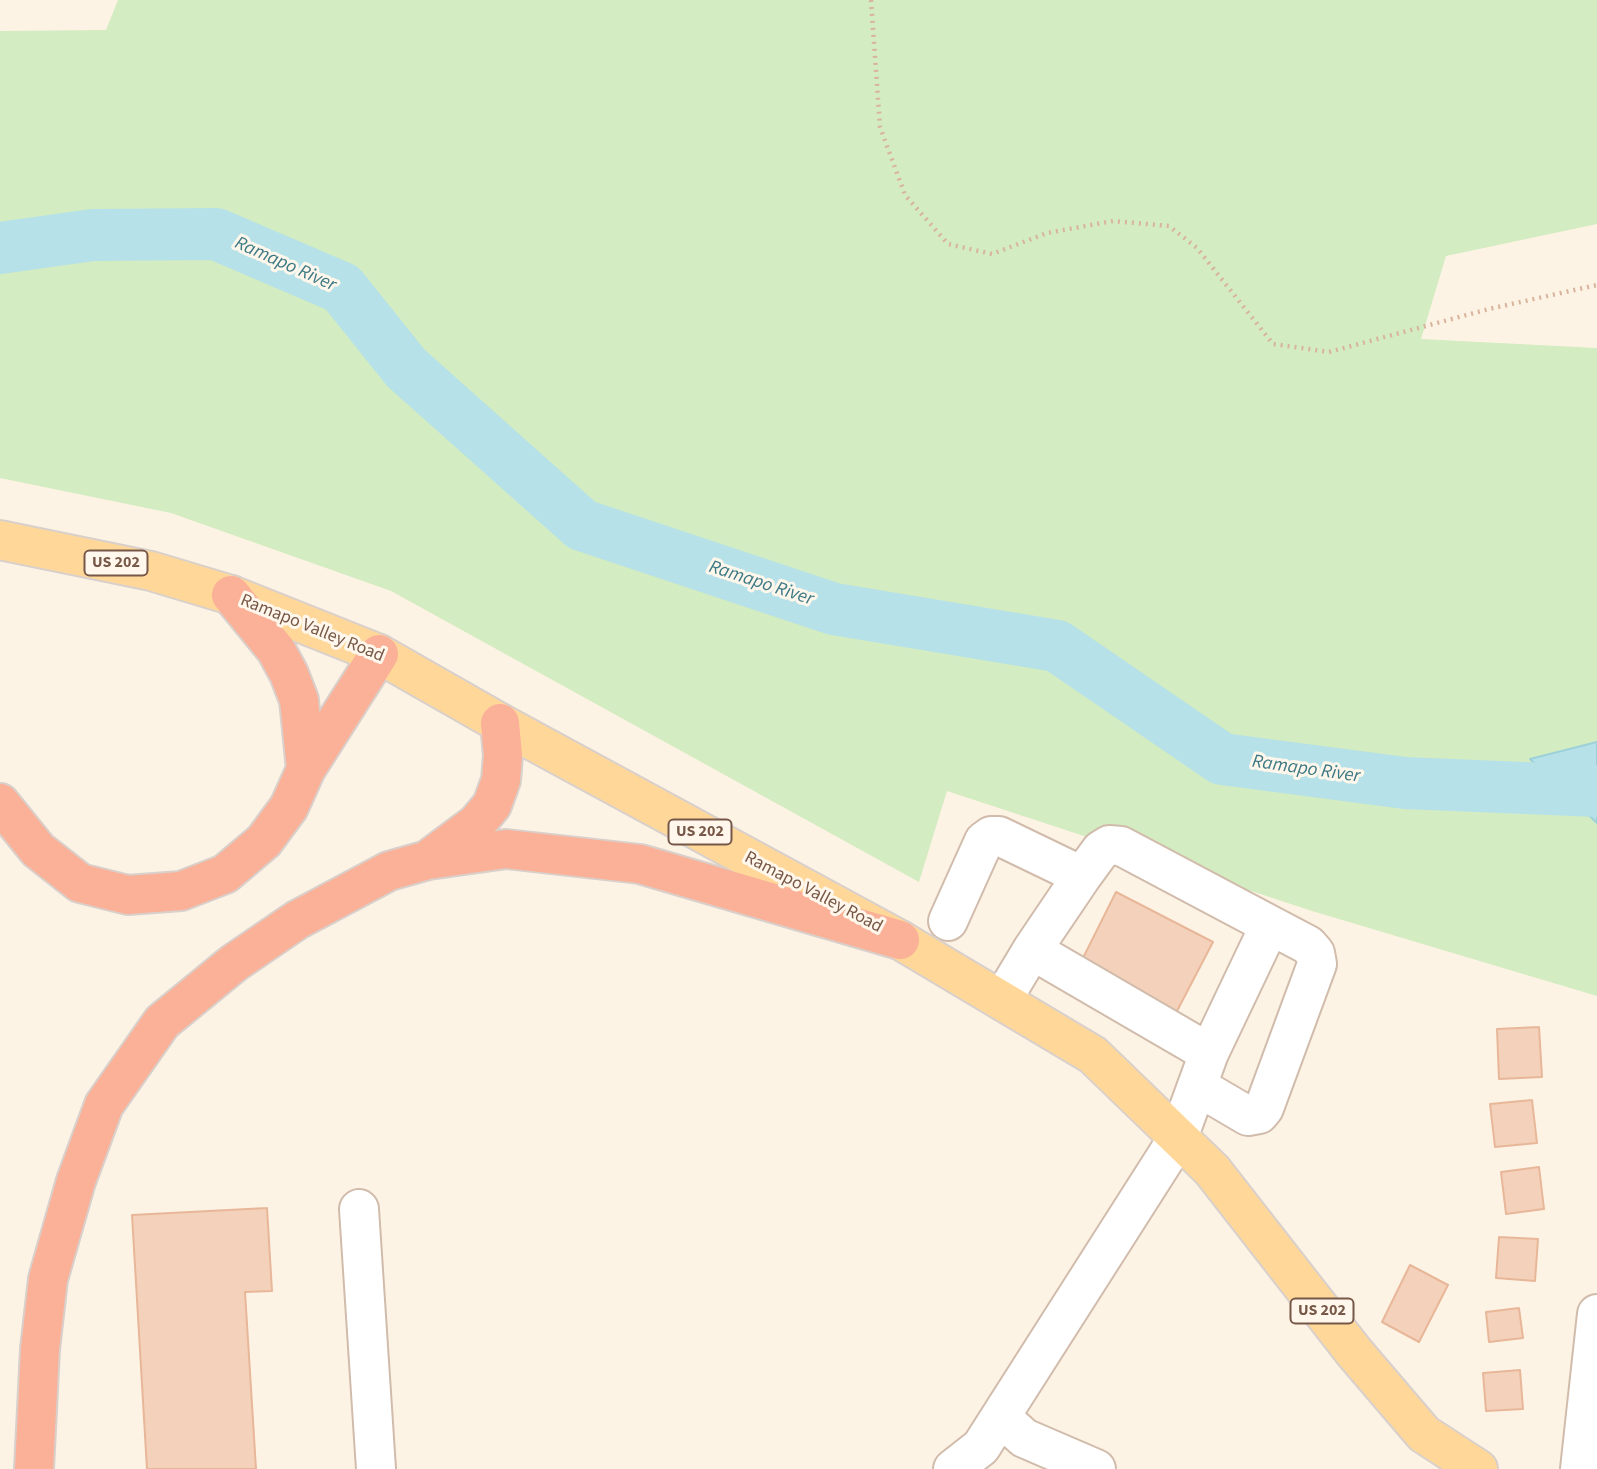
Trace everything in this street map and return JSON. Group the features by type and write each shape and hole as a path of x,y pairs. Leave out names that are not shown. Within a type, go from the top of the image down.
{"highway":[{"path":"231,595 276,650 289,674 299,700 306,769"},
{"path":"0,803 38,850 80,883 128,895 181,891 225,874 264,841 289,807 306,769 379,654"},
{"path":"428,860 477,823 492,805 501,780 503,755 500,723"},
{"path":"34,1469 40,1349 48,1279 76,1181 104,1105 162,1022 234,963 297,920 388,872 428,860 506,849 640,864 900,940"}],"main road":[{"name":"Ramapo Valley Road","path":"0,540 151,571 231,595 379,654 500,723 900,940 1093,1055 1212,1170 1354,1352 1423,1434 1477,1468"}],"street":[{"path":"948,921 984,841 991,836 999,836 1082,876"},
{"path":"1002,1000 1032,950 1082,876 1101,850 1109,845 1121,846 1308,945 1315,953 1317,964 1264,1108 1259,1114 1248,1116 1203,1070 1032,950"},
{"path":"953,1469 981,1447 1178,1138 1203,1070 1270,925"},
{"path":"359,1209 376,1469"},
{"path":"1580,1469 1597,1314"},
{"path":"1001,1417 1024,1438 1096,1469"}],"path":[{"path":"872,0 880,127 905,195 948,244 992,254 1047,233 1113,221 1169,226 1197,248 1273,344 1329,352 1489,309 1597,285"}],"green space":[{"path":"118,0 1597,0 1597,224 1446,256 1421,339 1597,348 1597,742 1530,759 1597,823 1597,996 1312,911 947,791 919,882 391,591 171,513 0,478 0,31 106,30"}],"water":[{"path":"1597,742 1597,823 1530,759"}],"building":[{"path":"1116,892 1213,942 1176,1013 1080,964"},
{"path":"1539,1027 1542,1077 1499,1079 1497,1029"},
{"path":"1532,1100 1537,1143 1495,1147 1490,1104"},
{"path":"1539,1167 1544,1209 1506,1214 1501,1172"},
{"path":"267,1208 272,1291 245,1292 256,1469 147,1469 132,1215"},
{"path":"1499,1237 1538,1239 1535,1281 1496,1278"},
{"path":"1410,1265 1448,1285 1419,1342 1382,1322"},
{"path":"1519,1308 1523,1338 1489,1342 1486,1312"},
{"path":"1520,1370 1523,1409 1486,1411 1483,1373"}],"waterway":[{"name":"Ramapo River","path":"0,248 93,235 216,234 342,288 406,368 582,525 834,609 1057,646 1222,759 1405,783 1597,791"}]}
